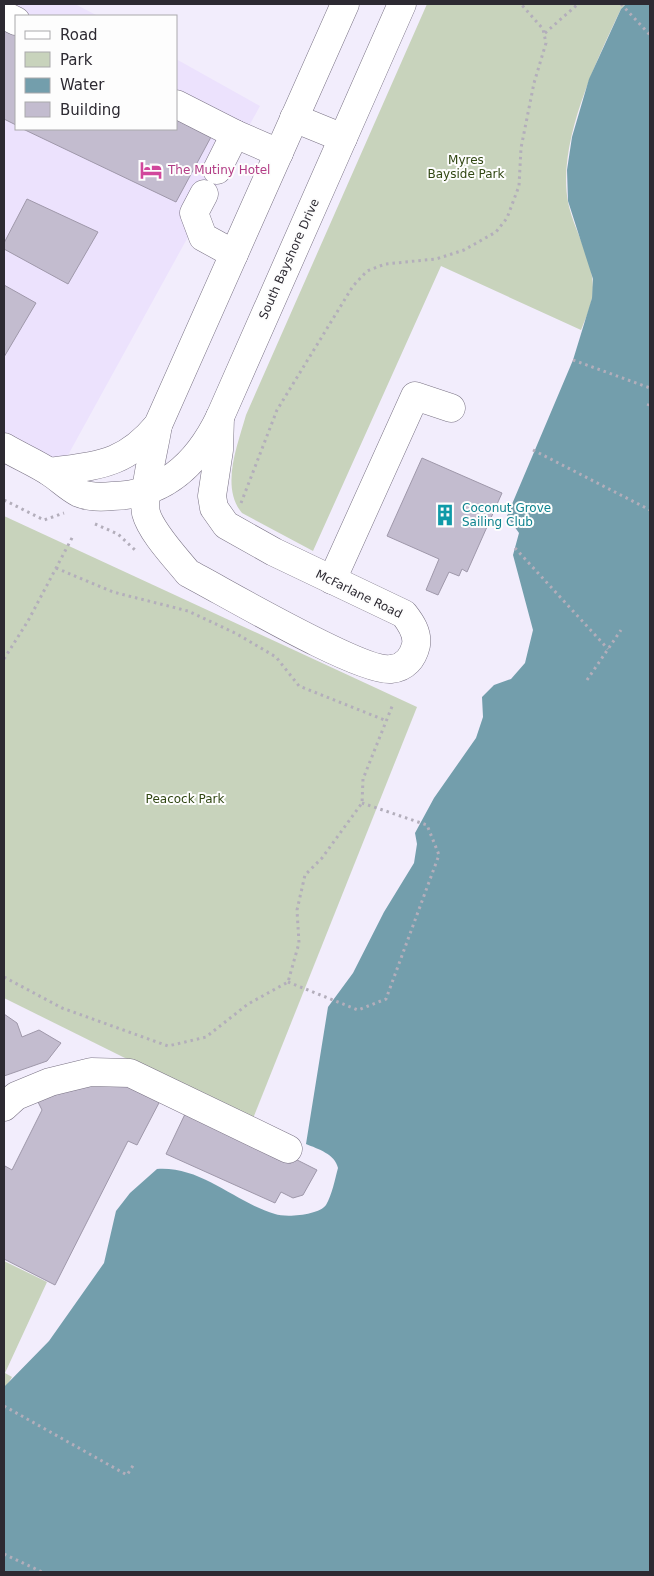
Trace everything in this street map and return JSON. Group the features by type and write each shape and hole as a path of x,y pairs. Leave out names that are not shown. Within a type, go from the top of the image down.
{"main road":[{"path":"50,472 92,466 126,455 143,444 158,425 345,4"},
{"name":"South Bayshore Drive","path":"147,491 167,481 198,455 209,440 402,4"},
{"path":"178,105 278,153"},
{"path":"294,118 343,138"},
{"path":"217,170 235,134"},
{"path":"204,194 194,213 203,237 234,254"},
{"path":"332,580 415,396 452,408"},
{"name":"McFarlane Road","path":"158,425 147,491 146,513 170,551 188,573 359,663 391,669 405,664 413,655 417,642 411,622 404,614 236,532 220,517 214,508 212,496 220,416"},
{"path":"4,447 50,472 80,493 124,496 147,491"},
{"path":"4,1107 16,1096 50,1082 91,1072 130,1072 288,1149"}],"path":[{"path":"235,510 241,503 277,410 335,314 367,271 385,264 436,258 464,250 496,232 506,218 519,186 521,148 534,83 546,43 545,33 521,4"},
{"path":"545,33 578,4"},
{"path":"621,4 650,35"},
{"path":"572,360 650,388"},
{"path":"648,406 650,400"},
{"path":"533,450 650,510"},
{"path":"4,500 44,520 66,512 73,513"},
{"path":"94,523 118,534 137,552"},
{"path":"4,659 28,621 73,536"},
{"path":"515,548 608,648"},
{"path":"56,568 113,592 188,611 237,634 276,657 299,686 386,722"},
{"path":"587,680 620,630"},
{"path":"4,977 62,1008 168,1046 206,1037 248,1004 288,982 299,943 297,910 305,875 322,858 362,803 363,779 393,704"},
{"path":"288,982 358,1010 386,999 439,855 427,825 362,803"},
{"path":"4,1406 127,1475 134,1464"},
{"path":"4,1554 42,1572"}],"shaded area":[{"path":"4,4 75,4 96,15 15,15 15,130 178,130 178,60 260,106 51,486 4,463"}],"green space":[{"name":"Myres Bayside Park","path":"427,4 626,4 621,9 590,77 573,129 568,154 566,179 568,202 592,274 592,298 581,330 441,266 313,551 242,513 232,491 231,478 235,452 246,415"},
{"name":"Peacock Park","path":"4,516 417,707 252,1121 4,998"},
{"path":"4,1261 47,1282 5,1373 12,1377 4,1390"}],"water":[{"path":"626,4 650,4 650,1572 4,1572 4,1387 49,1341 104,1263 116,1211 130,1193 157,1169 189,1173 260,1208 280,1215 294,1216 317,1211 326,1205 330,1197 338,1168 336,1163 330,1156 306,1144 328,1007 353,973 384,912 414,863 417,844 415,833 434,798 476,738 483,717 482,697 494,685 511,679 525,663 533,630 513,555 519,533 507,516 573,360 592,298 593,279 568,201 567,170 572,137 589,79 621,9"}],"building":[{"path":"4,29 15,34 15,124 4,119"},
{"name":"The Mutiny Hotel","path":"178,119 211,137 176,202 25,130 178,130"},
{"path":"27,199 98,232 68,284 4,249 4,243"},
{"path":"4,285 36,303 4,357"},
{"name":"Coconut Grove Sailing Club","path":"422,458 502,493 467,572 462,569 459,576 449,572 438,595 426,590 439,559 387,536"},
{"path":"4,1014 17,1023 22,1037 39,1030 61,1043 47,1061 4,1076"},
{"path":"112,1072 161,1099 137,1145 128,1141 55,1285 4,1259 5,1166 12,1170 42,1110 35,1096"},
{"path":"196,1109 317,1170 303,1195 293,1198 281,1192 275,1203 166,1154 186,1112"}],"place":[{"name":"The Mutiny Hotel","path":"151,170"},
{"name":"Coconut Grove Sailing Club","path":"445,515"}]}
